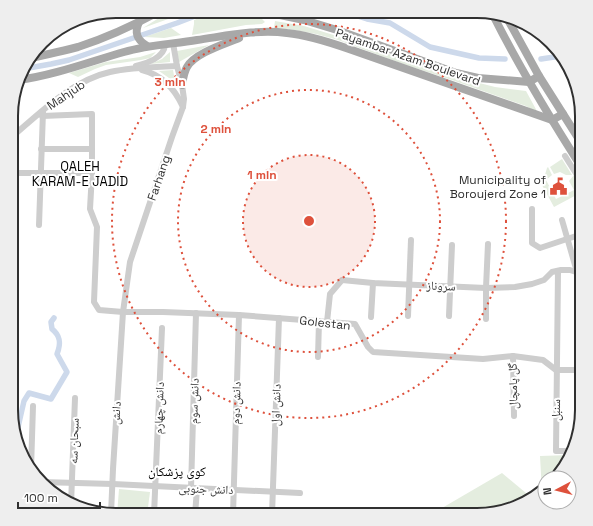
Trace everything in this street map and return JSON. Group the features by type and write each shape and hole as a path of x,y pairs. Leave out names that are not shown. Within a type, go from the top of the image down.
{"main road":[{"path":"38,57 77,47 106,37 147,18"},
{"name":"Payambar Azam Boulevard","path":"294,18 337,30 456,73 478,78 529,82"},
{"path":"496,20 529,82 575,157"},
{"path":"139,22 137,26 138,39 147,46"},
{"path":"511,24 539,76 575,133"},
{"path":"182,85 187,67 196,58 217,46 251,33"},
{"name":"Payambar Azam Boulevard","path":"25,79 53,73 125,51 147,46 251,33 288,33 298,34 327,42 552,120"},
{"path":"529,82 539,76"},
{"path":"552,120 563,114"}],"street":[{"name":"Farhang","path":"123,312 130,262 183,106 184,99 182,85 169,44"},
{"path":"127,69 154,59 161,54 164,48 169,44"},
{"path":"127,69 177,66"},
{"path":"127,69 151,72 158,76 172,89 183,106"},
{"name":"Mahjub","path":"18,132 78,85 102,74 127,69"},
{"path":"18,173 41,173 92,173 92,114 43,113 41,149 41,173 39,225"},
{"path":"41,149 92,149"},
{"path":"565,156 575,172"},
{"name":"Golestan","path":"92,173 90,209 97,227 94,302 99,310 239,315 355,324 368,347 373,352 483,359 513,356 543,360 556,370"},
{"path":"532,209 532,243 540,248 575,236"},
{"path":"562,220 575,262"},
{"path":"408,316 411,240"},
{"path":"486,319 488,244"},
{"path":"449,316 452,245"},
{"path":"558,271 570,270 575,272"},
{"name":"سروناز","path":"327,322 330,294 342,280 450,287 515,287 544,280 552,272 558,271"},
{"name":"سنبل","path":"558,271 556,451 566,451"},
{"path":"371,317 373,283"},
{"name":"دانش","path":"111,508 123,312"},
{"name":"دانش سوم","path":"195,508 196,313"},
{"name":"دانش دوم","path":"233,508 239,315"},
{"name":"دانش اول","path":"272,508 280,318"},
{"path":"318,357 319,321"},
{"name":"دانش چهارم","path":"154,508 162,328"},
{"name":"گل پامچال","path":"513,356 514,416"},
{"path":"556,370 575,370"},
{"name":"سبحان سه","path":"71,497 75,398"},
{"path":"31,459 33,406"},
{"name":"دانش جنوبی","path":"49,482 300,493"}],"shaded area":[{"path":"159,18 171,18 143,28"},
{"path":"199,18 258,18 265,22 262,24 246,25 192,35 194,20"},
{"path":"275,21 304,26 337,36 452,76 495,87 526,91 538,113 526,106 338,40 316,34 274,28"},
{"path":"171,28 181,35 164,38 144,37"},
{"path":"209,45 179,62 177,51"},
{"path":"156,52 150,58 106,65 78,77 69,73 106,62 140,57"},
{"path":"170,52 170,62 151,64 162,59"},
{"path":"173,70 176,87 169,78 159,71"},
{"path":"562,159 572,175 566,175 560,172 554,174 550,167"},
{"path":"548,167 552,175 546,180 556,199 574,190 569,181 574,175 575,177 575,196 554,207 542,185"},
{"path":"564,455 555,470 541,470 540,456"},
{"path":"502,473 527,494 515,501 496,506 483,508 442,508"},
{"path":"119,489 150,492 148,508 118,508"}],"waterway":[{"path":"32,67 69,60 190,18"},
{"path":"364,18 390,23 430,47 479,58 505,59"},
{"path":"541,59 555,57"},
{"path":"19,423 24,401 29,393 51,399 67,372 57,354 59,337 52,329 51,322 54,318"}],"place":[{"name":"Municipality of Boroujerd Zone 1","path":"559,187"}],"district":[{"name":"QALEH KARAM-E JADID","path":"80,174"},
{"name":"کوی پزشکان","path":"177,471"}]}
